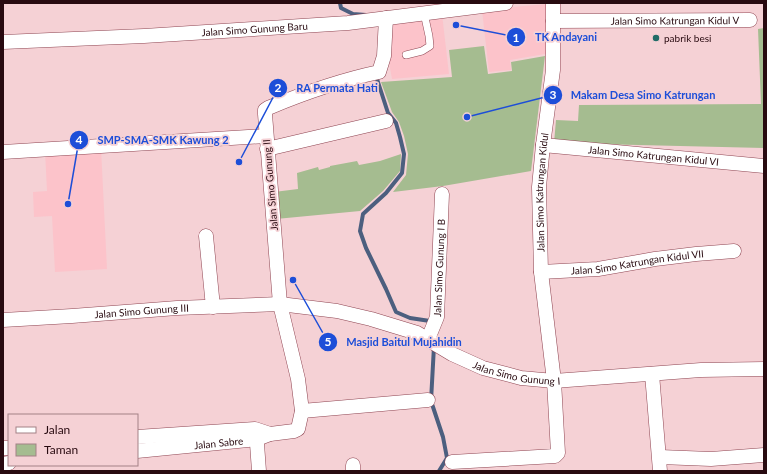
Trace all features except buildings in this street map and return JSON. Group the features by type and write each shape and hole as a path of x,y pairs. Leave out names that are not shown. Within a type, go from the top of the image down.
{"street":[{"name":"Jalan Simo Gunung Baru","path":"3,42 144,36 348,23 506,3"},
{"name":"Jalan Simo Katrungan Kidul","path":"452,462 557,455 558,451 554,381 541,272 539,187 553,70 553,3"},
{"name":"Jalan Simo Gunung II","path":"298,429 302,411 298,379 280,304 266,142 265,110 299,95 377,72 384,56 378,19"},
{"name":"Jalan Simo Katrungan Kidul V","path":"552,21 750,20"},
{"path":"3,152 266,142 386,121"},
{"name":"Jalan Simo Katrungan Kidul VI","path":"543,145 764,166"},
{"name":"Jalan Simo Gunung I B","path":"433,336 437,317 442,194"},
{"path":"206,236 213,306"},
{"name":"Jalan Simo Katrungan Kidul VII","path":"541,272 598,269 655,259 734,251"},
{"name":"Jalan Simo Gunung III","path":"3,320 213,306 280,304"},
{"name":"Jalan Simo Gunung I","path":"280,304 344,312 417,333 433,336 452,354 483,368 521,378 554,381 700,370 764,369"},
{"path":"652,374 660,464 712,465 764,455"},
{"path":"302,411 428,400"},
{"name":"Jalan Sabre","path":"138,451 294,431 298,429"},
{"path":"138,437 261,434 259,471"}],"lane":[{"path":"406,55 422,51 430,46 424,13"}],"shaded area":[{"path":"547,4 551,53 510,60 511,70 489,72 482,10"},
{"path":"442,14 449,74 392,79 388,57 388,20"},
{"path":"101,148 107,269 55,272 52,216 34,217 33,192 47,191 45,151"}],"green space":[{"path":"764,28 764,148 554,143 556,120 578,121 579,105 761,104 758,29"},
{"path":"484,46 488,74 512,71 511,62 545,56 531,171 443,186 393,192 406,175 408,154 399,122 392,112 381,82 452,77 449,50"},
{"path":"401,154 400,171 383,191 360,211 276,219 274,192 298,189 297,173 318,167 319,170 330,166 357,161 359,165 380,161"}],"waterway":[{"path":"340,3 341,8 353,14 366,15"},
{"path":"377,74 377,79 388,113 396,123 400,137 404,154 402,173 386,193 363,214 360,231 366,248 396,312 410,318 431,322"},
{"path":"434,346 431,401 443,437 447,458 439,471"}],"place":[{"name":"TK Andayani","path":"456,25"},
{"name":"pabrik besi","path":"656,38"},
{"name":"Makam Desa Simo Katrungan","path":"467,117"},
{"name":"RA Permata Hati","path":"239,162"},
{"name":"SMP-SMA-SMK Kawung 2","path":"68,204"},
{"name":"Masjid Baitul Mujahidin","path":"293,280"}]}
